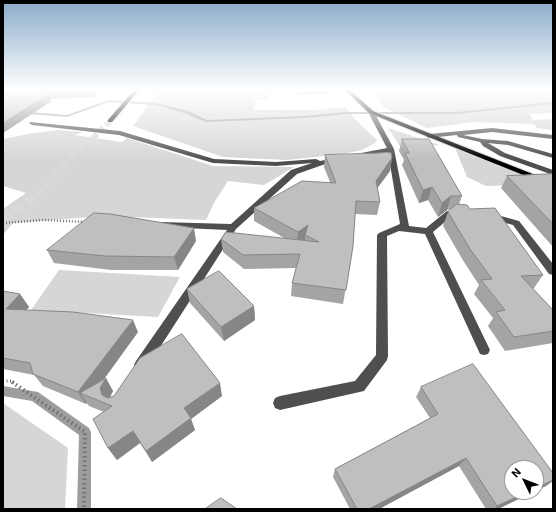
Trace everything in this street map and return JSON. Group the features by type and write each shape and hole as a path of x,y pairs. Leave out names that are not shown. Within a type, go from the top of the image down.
{"main road":[{"path":"110,121 117,113"},
{"path":"373,113 553,185"}],"street":[{"path":"280,403 359,388 382,356 382,235 405,226 391,149 371,113"},
{"path":"32,123 120,132 213,161 276,164 330,160 391,149"},
{"path":"429,136 492,130 553,136"},
{"path":"451,134 482,141 553,167"},
{"path":"482,141 508,143 553,156"},
{"path":"482,141 483,145 494,151 553,173"},
{"path":"137,370 233,227 294,172 330,160"},
{"path":"398,228 428,231 450,213 465,214"},
{"path":"480,215 495,216 516,224 553,271"},
{"path":"156,224 233,227"},
{"path":"428,231 484,350"}],"path":[{"path":"3,223 44,220 87,222"},
{"path":"3,381 11,381 85,432 84,509"}],"shaded area":[{"path":"143,113 350,113 377,140 375,143 362,150 343,154 287,160 223,157 133,126"},
{"path":"396,113 553,113 530,114 533,120 553,119 553,130 537,128 534,124 474,122 427,128"},
{"path":"388,128 440,145 401,148"},
{"path":"59,130 82,132 75,135 122,142 127,138 213,166 294,167 264,185 228,181 214,203 206,220 105,216 13,223 3,235 3,209 26,193 3,186 3,139"},
{"path":"455,148 550,184 486,186 467,177"},
{"path":"59,270 180,277 158,317 31,310"},
{"path":"3,403 68,448 65,509 3,509"}],"building":[{"path":"3,113 19,113 3,123"},
{"path":"402,139 429,139 462,196 451,196 442,203 432,187 423,190 405,153 409,153"},
{"path":"391,153 392,158 376,181 380,202 356,201 353,246 346,290 292,283 300,254 243,255 221,239 226,232 319,242 305,235 308,225 298,232 254,208 302,181 336,183 325,155"},
{"path":"553,174 553,224 507,176"},
{"path":"457,204 467,205 470,209 495,208 543,275 521,276 553,310 553,331 514,337 496,312 505,310 481,280 492,279 470,249 448,212"},
{"path":"94,213 110,214 194,228 174,257 105,256 47,250"},
{"path":"219,271 254,306 221,327 187,289"},
{"path":"3,291 20,294 6,309 73,312 133,320 78,392 33,374 30,363 3,358"},
{"path":"182,334 220,383 184,408 191,418 146,451 133,431 108,448 93,419 112,406 80,393 106,378 100,388 102,395 108,398 114,396 140,358"},
{"path":"473,364 543,460 504,460 504,500 510,500 497,506 466,458 369,509 357,509 335,469 438,414 421,387"},
{"path":"544,461 553,473 553,480 544,484"},
{"path":"221,498 237,509 205,509"}],"waterway":[{"path":"27,113 67,116 76,113"},
{"path":"188,113 206,121 304,117 347,113 458,113"},
{"path":"3,391 34,396 85,432 84,509"}],"tunnel":[{"path":"94,137 110,121"},
{"path":"29,201 37,195 94,137"},
{"path":"3,220 30,200"}]}
